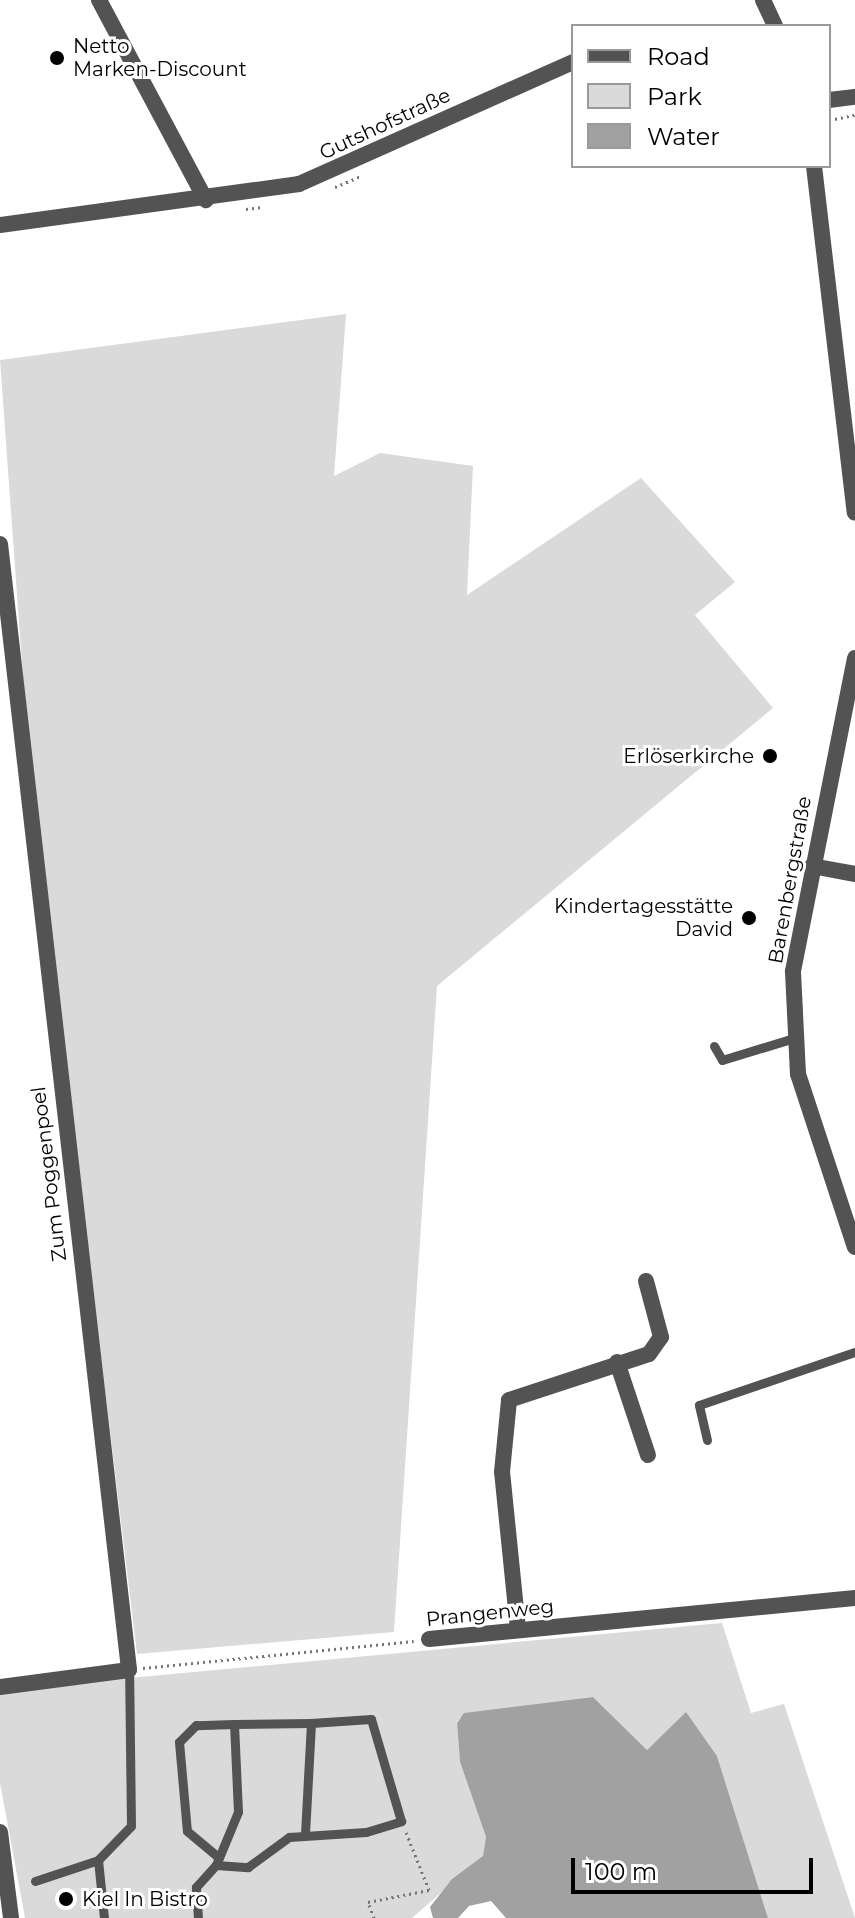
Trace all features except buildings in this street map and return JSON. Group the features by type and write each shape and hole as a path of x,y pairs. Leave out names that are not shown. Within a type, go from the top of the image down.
{"street":[{"path":"99,0 206,200"},
{"path":"763,0 774,24"},
{"name":"Gutshofstraße","path":"0,225 206,200 332,173 533,74 571,63"},
{"path":"831,100 855,97"},
{"path":"814,168 855,513"},
{"name":"Zum Poggenpoel","path":"0,544 129,1670"},
{"name":"Barenbergstraße","path":"855,658 793,972 798,1074 855,1247"},
{"path":"812,866 855,874"},
{"path":"518,1629 502,1472 509,1400 649,1354 661,1337 646,1281"},
{"path":"617,1362 648,1455"},
{"name":"Prangenweg","path":"429,1639 855,1598"},
{"path":"0,1687 129,1670"},
{"path":"0,1832 11,1918"}],"lane":[{"path":"714,1046 722,1060 794,1038"},
{"path":"707,1440 699,1405 855,1352"},
{"path":"35,1881 98,1860 131,1826 129,1670"},
{"path":"371,1719 401,1821 366,1832 289,1837 248,1867 217,1861 187,1831 179,1742 196,1725 234,1724 371,1719"},
{"path":"305,1835 311,1723"},
{"path":"198,1918 196,1887 217,1861 238,1812 234,1724"},
{"path":"98,1860 104,1918"}],"path":[{"path":"831,120 855,115"},
{"name":"Prangenweg","path":"129,1670 429,1639"},
{"path":"374,1918 368,1902 429,1890 401,1821"}],"green space":[{"path":"346,314 334,476 380,453 473,466 467,595 641,478 735,582 695,615 773,708 437,986 394,1632 137,1654 29,760 0,360"},
{"path":"722,1623 751,1713 784,1704 855,1918 768,1918 717,1756 686,1713 647,1750 593,1697 465,1713 457,1722 460,1762 486,1837 483,1856 412,1918 25,1918 0,1783 0,1690"}],"water":[{"path":"593,1697 647,1750 686,1712 717,1756 768,1918 506,1918 491,1901 469,1906 458,1918 433,1918 430,1907 452,1879 483,1856 486,1837 460,1762 457,1723 464,1713"}],"place":[{"name":"Netto Marken-Discount","path":"57,58"},
{"name":"Erlöserkirche","path":"770,756"},
{"name":"Kindertagesstätte David","path":"749,918"},
{"name":"Kiel In Bistro","path":"66,1899"}]}
